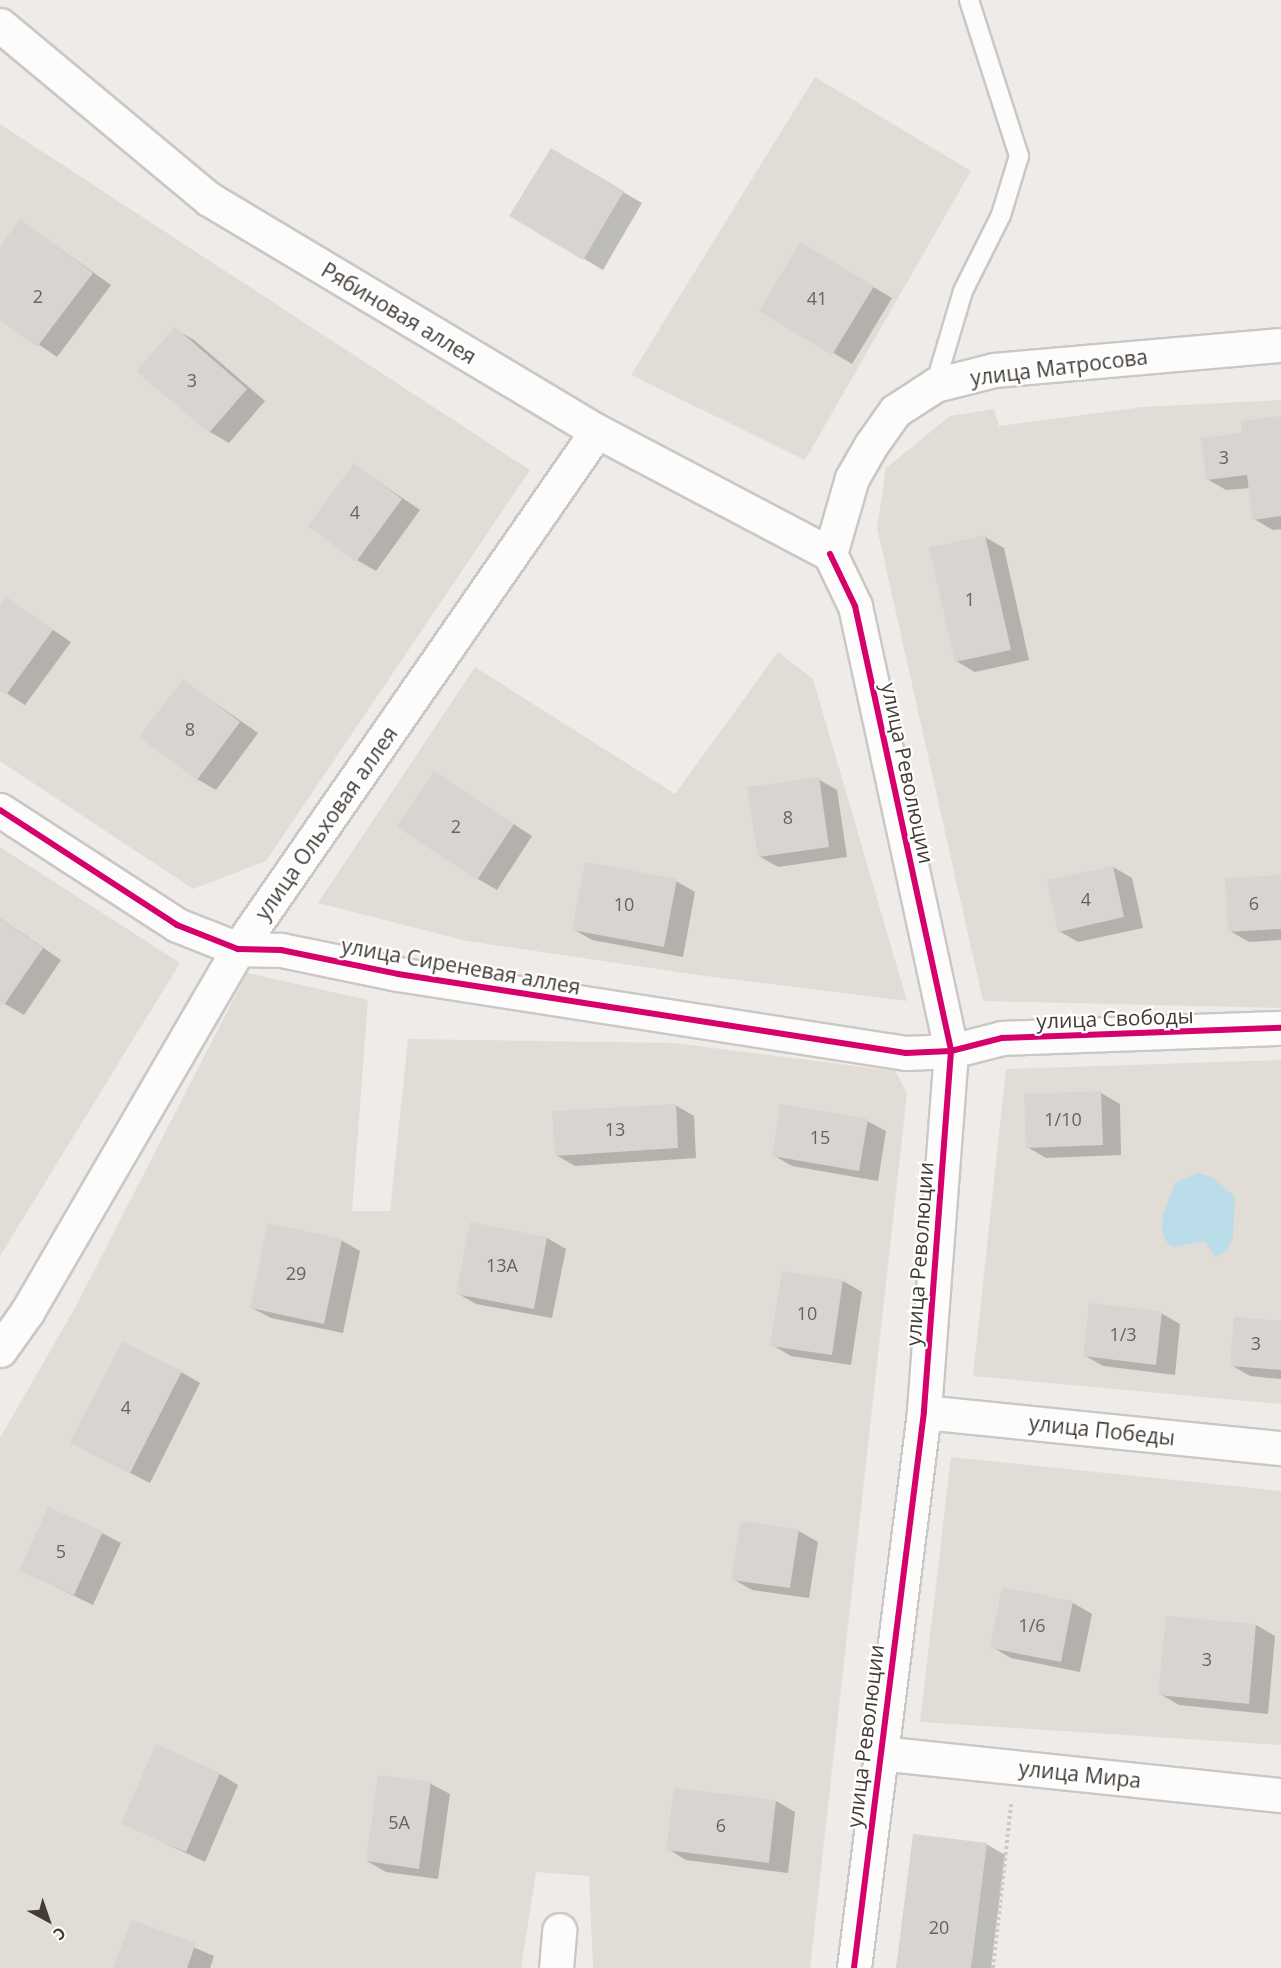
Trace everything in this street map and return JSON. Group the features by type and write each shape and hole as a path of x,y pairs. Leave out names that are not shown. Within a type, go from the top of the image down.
{"street":[{"name":"Рябиновая аллея","path":"0,25 209,199 597,431 830,554"},
{"name":"улица Матросова","path":"830,554 852,478 871,445 895,411 935,385 994,370 1281,345"},
{"name":"улица Ольховая аллея","path":"0,1350 33,1302 238,949 597,431"},
{"name":"улица Революции","path":"830,554 855,606 951,1051 924,1412 879,1753 854,1968"},
{"name":"улица Сиреневая аллея","path":"0,810 177,925 238,949 280,950 420,977 894,1051 951,1051"},
{"name":"улица Свободы","path":"951,1051 1002,1038 1281,1028"},
{"name":"улица Победы","path":"924,1412 1281,1448"},
{"name":"улица Мира","path":"879,1753 1281,1795"},
{"path":"556,1968 559,1930"}],"lane":[{"path":"935,385 963,291 1001,215 1019,156 969,0"}],"path":[{"path":"993,1968 1016,1768"}],"shaded area":[{"path":"815,77 971,171 805,460 631,375"},
{"path":"0,124 530,470 266,861 193,889 0,761"},
{"path":"1281,400 1281,1008 983,1001 877,528 886,468 950,416 994,409 999,426 1143,407"},
{"path":"778,652 813,679 907,1001 705,976 467,941 318,903 475,667 675,794"},
{"path":"0,847 180,963 0,1256"},
{"path":"247,973 368,1000 352,1211 390,1211 408,1039 674,1043 895,1071 907,1093 810,1968 593,1968 589,1876 536,1872 521,1968 0,1968 0,1438 76,1306"},
{"path":"1281,1060 1281,1404 973,1376 1006,1069"},
{"path":"951,1457 1281,1491 1281,1745 920,1722"}],"water":[{"path":"1198,1173 1212,1177 1235,1197 1233,1237 1227,1251 1215,1257 1205,1241 1173,1247 1165,1240 1162,1229 1163,1215 1175,1183"}],"building":[{"path":"551,148 624,191 583,260 509,216"},
{"path":"20,219 93,273 37,347 0,320 0,247"},
{"path":"800,242 874,286 832,355 759,311"},
{"path":"175,327 247,389 209,433 136,371"},
{"path":"1281,416 1281,516 1252,520 1247,475 1206,480 1201,438 1242,433 1241,421"},
{"path":"354,463 402,499 356,562 308,526"},
{"path":"985,535 1011,650 955,662 929,548"},
{"path":"7,597 53,630 6,695 0,691 0,606"},
{"path":"183,679 240,722 197,780 139,737"},
{"path":"434,771 514,824 477,880 397,827"},
{"path":"819,777 829,847 758,857 747,787"},
{"path":"585,862 677,879 664,947 572,930"},
{"path":"1113,866 1124,917 1058,932 1047,880"},
{"path":"1281,875 1281,929 1228,932 1225,878"},
{"path":"0,918 43,948 4,1005 0,1003"},
{"path":"1101,1091 1103,1145 1026,1148 1024,1094"},
{"path":"676,1104 678,1148 555,1156 552,1111"},
{"path":"780,1104 868,1119 859,1171 772,1156"},
{"path":"470,1222 547,1237 534,1309 456,1294"},
{"path":"268,1223 342,1239 324,1324 250,1308"},
{"path":"782,1271 843,1280 832,1355 770,1346"},
{"path":"1089,1303 1162,1311 1156,1365 1083,1356"},
{"path":"1234,1317 1281,1321 1281,1370 1230,1366"},
{"path":"122,1341 182,1371 130,1473 70,1443"},
{"path":"48,1507 103,1531 74,1595 19,1571"},
{"path":"741,1521 799,1529 790,1588 731,1580"},
{"path":"1002,1587 1073,1601 1061,1662 990,1648"},
{"path":"1166,1616 1256,1624 1249,1704 1158,1695"},
{"path":"156,1744 220,1773 186,1852 121,1824"},
{"path":"378,1775 431,1782 419,1869 366,1861"},
{"path":"674,1788 776,1800 769,1863 666,1850"},
{"path":"913,1834 987,1843 971,1968 896,1968"},
{"path":"131,1920 196,1943 187,1968 113,1968"}],"cycle path":[{"path":"830,554 855,606 951,1051 924,1412 854,1968"},
{"path":"0,810 177,925 238,949 281,950 398,974 906,1053 951,1051 1002,1038 1281,1028"}]}
